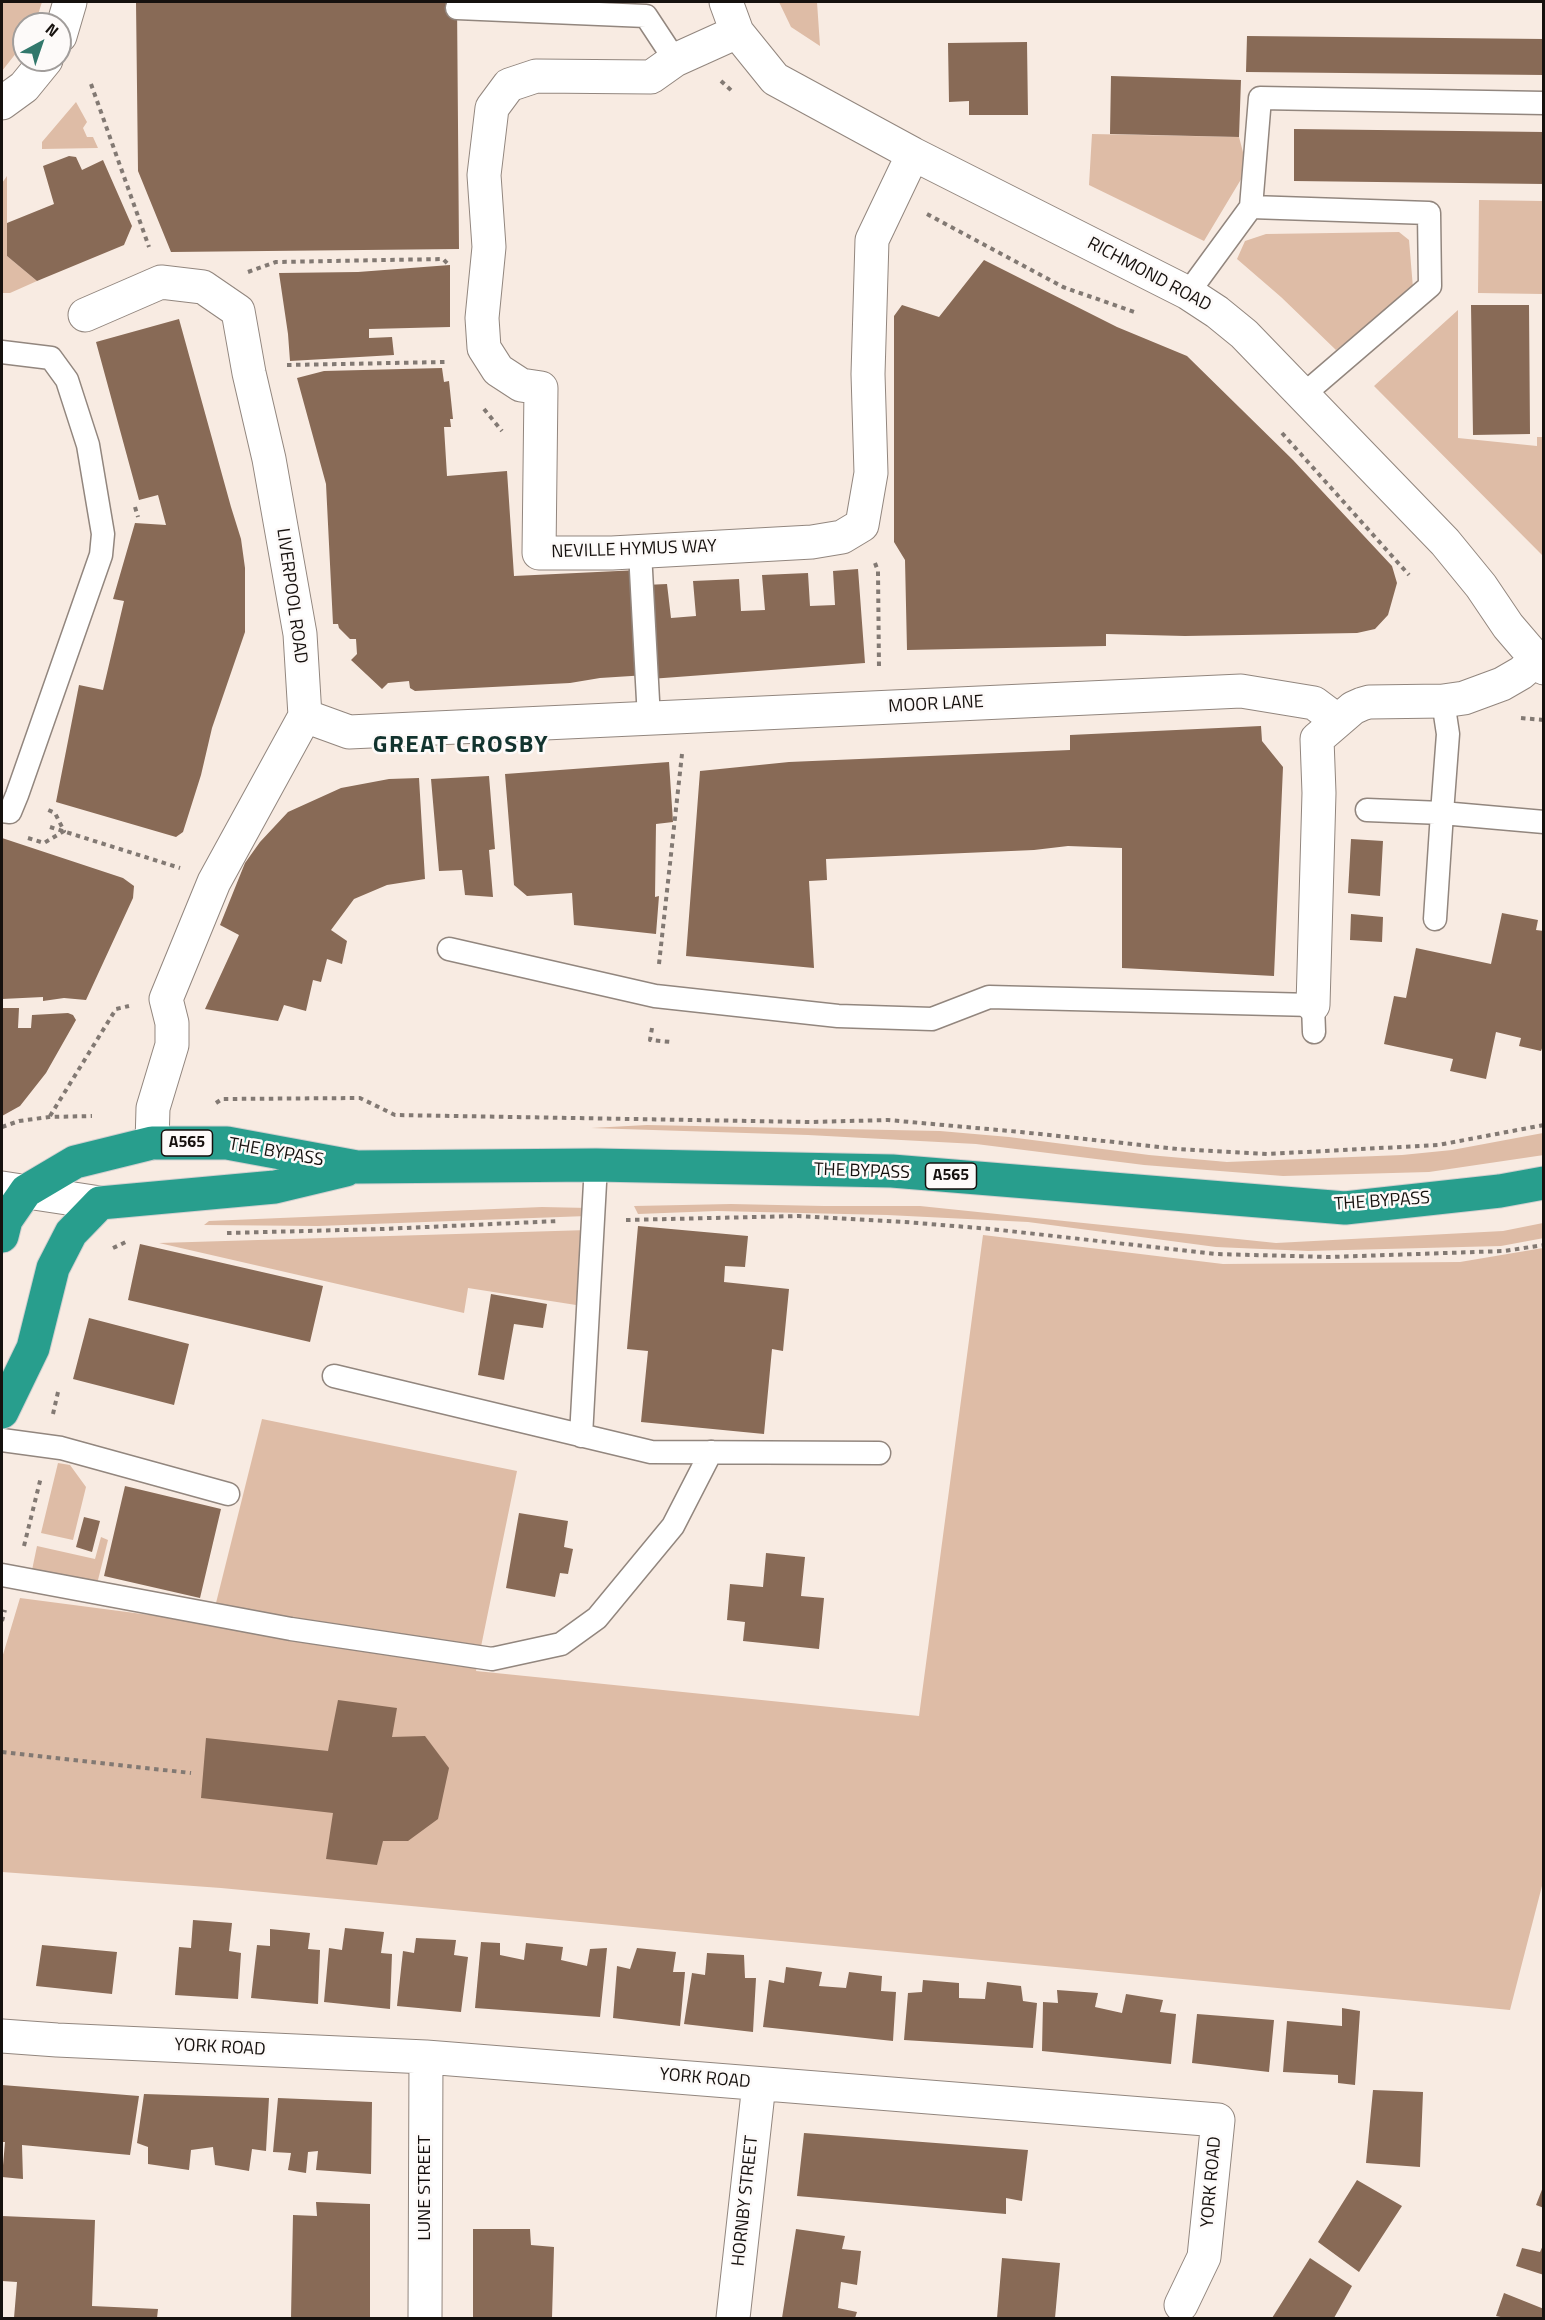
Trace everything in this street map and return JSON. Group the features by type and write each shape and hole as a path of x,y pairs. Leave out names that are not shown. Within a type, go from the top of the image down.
{"highway":[{"name":"THE BYPASS","path":"14,1189 152,1129 357,1167 596,1165 892,1172 1345,1208 1500,1191 1544,1183"},
{"name":"THE BYPASS","path":"100,1203 275,1187 357,1167"},
{"name":"A565","path":"2,1236 14,1189"},
{"path":"2,1412 33,1348 53,1268 71,1233 100,1203"}],"street":[{"name":"RICHMOND ROAD","path":"726,2 737,32 775,79 913,154 1188,293 1217,312 1244,334 1445,542 1539,664"},
{"name":"NEVILLE HYMUS WAY","path":"737,32 685,56 651,77 536,76 509,85 492,108 484,175 489,247 482,318 484,348 498,370 521,385 542,388 540,553 640,552 812,542 842,537 862,525"},
{"path":"13,95 35,72"},
{"path":"862,525 871,473 868,374 872,240 913,154"},
{"path":"85,315 161,282"},
{"name":"LIVERPOOL ROAD","path":"161,282 203,287 238,311 249,373 269,459 300,634 305,716"},
{"path":"1313,1019 1319,794 1317,739 1353,708 1369,702 1443,701 1464,698 1489,690 1539,664"},
{"name":"MOOR LANE","path":"305,716 349,732 1241,691 1314,703 1338,721"},
{"path":"152,1129 153,1108 172,1045 172,1023 166,999 214,882 305,716"},
{"path":"14,1189 100,1203"},
{"name":"YORK ROAD","path":"2,2036 426,2057 1218,2120 1204,2257 1181,2305"},
{"name":"LUNE STREET","path":"425,2319 426,2057"},
{"name":"HORNBY STREET","path":"733,2319 759,2084"}],"lane":[{"path":"457,8 646,16 685,56"},
{"path":"2,122 13,95"},
{"path":"1188,293 1251,207 1260,98 1544,103"},
{"path":"1251,207 1429,213 1430,286 1303,395"},
{"path":"2,352 51,358 67,380 88,445 103,534 101,555 17,795 10,812 2,810"},
{"path":"640,552 649,719"},
{"path":"1435,919 1448,734 1443,701"},
{"path":"1367,810 1442,813 1544,822"},
{"path":"449,950 655,996 838,1016 932,1019 989,997 1313,1019"},
{"path":"581,1436 596,1165"},
{"path":"334,1376 651,1452 879,1453"},
{"path":"2,1440 61,1448 228,1494"},
{"path":"8,1576 291,1629 492,1659 561,1644 597,1618 673,1526 711,1452"}],"path":[{"path":"685,56 715,76 741,98"},
{"path":"91,84 161,282"},
{"path":"894,194 1064,286 1140,315"},
{"path":"203,287 276,262 443,259 454,270"},
{"path":"249,373 293,364 445,362 452,370"},
{"path":"482,406 503,432"},
{"path":"1278,429 1409,575"},
{"path":"862,525 878,571 879,708"},
{"path":"671,1042 650,1040 682,762 683,717"},
{"path":"50,827 168,864 214,882"},
{"path":"49,1117 116,1009 166,999"},
{"path":"214,1104 222,1099 360,1098 395,1116 810,1122 888,1120 1178,1149 1267,1154 1438,1145 1544,1125"},
{"path":"2,1127 19,1121 49,1117 152,1129"},
{"path":"220,1232 798,1216 905,1222 1215,1254 1318,1257 1504,1251 1544,1245"},
{"path":"107,1256 112,1248 131,1239"},
{"path":"2,1621 8,1576 39,1486 59,1387"},
{"path":"2,1752 191,1773"}],"shaded area":[{"path":"2,2 42,2 39,12 12,12 12,58 2,71"},
{"path":"779,2 817,2 820,46 791,27"},
{"path":"76,102 87,122 83,128 87,137 93,137 98,148 42,149 42,142"},
{"path":"1092,134 1239,137 1244,156 1243,176 1204,241 1089,185"},
{"path":"7,176 7,256 37,281 10,293 2,293 2,183"},
{"path":"1479,200 1543,201 1543,325 1542,294 1478,293"},
{"path":"1399,232 1409,240 1413,288 1336,350 1237,259 1245,241 1266,234"},
{"path":"1458,310 1458,438 1537,446 1537,437 1543,437 1543,556 1374,386"},
{"path":"647,1125 940,1131 1227,1162 1402,1155 1452,1150 1543,1133 1544,1155 1429,1172 1283,1176 1144,1165 976,1144 808,1135 591,1128"},
{"path":"731,1204 920,1206 1276,1243 1503,1231 1543,1223 1544,1238 1501,1246 1308,1251 1216,1247 1028,1222 887,1215 717,1211 638,1214 634,1206"},
{"path":"542,1207 589,1208 587,1216 318,1226 204,1225 209,1221"},
{"path":"588,1230 576,1305 468,1288 464,1313 159,1243"},
{"path":"983,1235 1223,1264 1460,1262 1543,1248 1543,1882 1510,2010 221,1888 2,1872 2,1658 20,1598 211,1623 262,1419 517,1471 476,1671 919,1716"},
{"path":"58,1463 70,1465 86,1487 73,1540 41,1533"},
{"path":"101,1537 108,1540 97,1584 32,1570 37,1546 95,1559"}],"building":[{"path":"136,2 457,2 459,249 171,252 138,171"},
{"path":"1247,36 1544,39 1544,75 1246,72"},
{"path":"1027,42 1028,115 969,115 969,101 949,102 948,43"},
{"path":"1111,76 1241,80 1239,137 1110,134"},
{"path":"1294,129 1544,132 1544,184 1294,181"},
{"path":"69,156 76,157 82,170 103,160 132,226 124,245 37,281 7,256 7,223 54,204 43,166"},
{"path":"984,260 1117,327 1187,356 1293,460 1392,566 1397,583 1388,615 1375,629 1357,633 1185,636 1106,634 1106,646 907,650 905,560 894,542 894,316 902,305 939,317"},
{"path":"450,265 450,327 369,329 369,338 392,337 394,355 290,361 279,273 358,272"},
{"path":"1471,305 1529,305 1530,434 1473,435"},
{"path":"179,319 241,539 245,568 245,632 212,728 201,775 183,832 176,837 56,802 79,685 103,690 124,601 113,599 135,523 166,525 158,495 139,500 96,342"},
{"path":"442,368 444,382 449,381 453,419 450,419 451,427 444,427 447,476 507,471 514,576 639,570 647,675 600,678 570,683 415,691 410,688 409,681 388,683 382,689 351,660 357,654 356,639 350,639 338,624 333,624 326,484 297,378 324,371"},
{"path":"858,569 865,663 650,679 645,585 667,584 671,618 696,616 693,581 739,579 741,611 765,610 762,575 808,573 810,606 835,605 833,571"},
{"path":"1261,726 1262,741 1283,767 1274,976 1122,968 1122,848 1068,846 1034,850 826,859 827,880 809,881 814,968 686,956 700,771 789,762 1070,750 1070,735"},
{"path":"669,762 673,822 656,824 655,897 659,896 656,934 574,925 572,893 527,896 514,885 505,774"},
{"path":"489,776 495,849 489,850 493,897 465,895 462,870 439,871 431,779"},
{"path":"419,778 425,879 387,885 354,899 331,930 347,941 342,964 327,959 321,982 313,980 306,1011 284,1005 278,1021 205,1009 239,935 220,925 245,863 260,842 288,812 341,788 389,779"},
{"path":"2,838 123,878 134,886 133,898 86,1000 64,998 43,1001 43,997 2,999"},
{"path":"1351,839 1383,841 1380,896 1348,893"},
{"path":"1502,913 1538,920 1536,930 1544,931 1544,1043 1541,1051 1519,1046 1521,1038 1496,1032 1486,1079 1450,1071 1453,1059 1384,1044 1394,996 1406,998 1416,948 1491,964"},
{"path":"1351,914 1383,917 1382,942 1350,940"},
{"path":"2,1008 19,1008 18,1028 31,1028 32,1015 68,1013 76,1020 46,1073 20,1106 2,1116"},
{"path":"638,1226 748,1236 745,1267 725,1266 724,1282 789,1289 783,1351 772,1349 764,1434 641,1422 648,1351 627,1349"},
{"path":"140,1244 323,1286 310,1342 128,1300"},
{"path":"491,1294 547,1304 543,1328 514,1324 504,1380 478,1375"},
{"path":"89,1318 189,1344 174,1405 73,1379"},
{"path":"125,1486 221,1509 200,1598 104,1576"},
{"path":"519,1513 568,1521 564,1547 573,1549 568,1574 560,1573 555,1597 506,1588"},
{"path":"84,1517 100,1521 92,1552 76,1547"},
{"path":"766,1553 805,1557 801,1596 824,1598 819,1649 743,1641 745,1622 727,1620 730,1584 763,1587"},
{"path":"338,1700 397,1708 392,1737 425,1736 449,1768 438,1819 408,1841 383,1841 377,1865 326,1859 333,1813 201,1798 206,1738 328,1751"},
{"path":"193,1920 232,1923 229,1951 241,1953 238,1999 175,1995 179,1947 191,1948"},
{"path":"345,1928 384,1932 381,1953 392,1954 390,2009 324,2002 329,1948 342,1950"},
{"path":"270,1929 310,1933 308,1949 320,1950 318,2004 251,1998 257,1945 270,1946"},
{"path":"416,1938 456,1940 454,1955 468,1957 461,2012 397,2006 403,1951 414,1953"},
{"path":"481,1942 500,1943 500,1955 524,1960 526,1943 563,1947 561,1960 587,1966 590,1949 607,1948 600,2017 475,2008"},
{"path":"42,1945 117,1952 112,1994 36,1986"},
{"path":"637,1948 676,1952 673,1972 685,1972 680,2026 613,2018 617,1966 630,1969"},
{"path":"707,1953 744,1955 745,1978 756,1978 753,2032 684,2024 692,1973 705,1975"},
{"path":"786,1967 822,1972 819,1986 846,1988 849,1972 882,1976 881,1991 896,1992 893,2041 763,2027 769,1980 784,1983"},
{"path":"923,1980 959,1983 959,1998 985,1999 987,1982 1021,1986 1023,2001 1037,2003 1033,2048 904,2040 908,1993 922,1992"},
{"path":"1057,1990 1098,1993 1095,2007 1122,2013 1126,1994 1163,2000 1160,2012 1176,2014 1171,2064 1042,2051 1043,2002 1058,2003"},
{"path":"1342,2008 1360,2011 1355,2085 1338,2083 1338,2075 1283,2072 1287,2021 1342,2026"},
{"path":"1197,2014 1274,2020 1269,2072 1192,2063"},
{"path":"2,2085 139,2096 130,2155 22,2145 23,2179 2,2177 5,2142 2,2142"},
{"path":"1373,2090 1423,2092 1420,2167 1366,2163"},
{"path":"144,2094 269,2098 266,2151 252,2149 249,2171 215,2165 213,2147 191,2150 189,2170 148,2164 148,2147 137,2143"},
{"path":"278,2098 372,2102 371,2174 316,2170 318,2151 308,2152 306,2173 288,2170 291,2153 273,2152"},
{"path":"804,2133 1028,2150 1022,2201 1006,2198 1006,2214 797,2196"},
{"path":"1357,2180 1402,2206 1359,2272 1318,2242"},
{"path":"1544,2187 1544,2208 1536,2205"},
{"path":"316,2202 370,2204 370,2318 291,2318 293,2215 317,2216"},
{"path":"2,2216 95,2220 92,2306 158,2309 157,2318 14,2318 17,2282 2,2281"},
{"path":"473,2229 530,2229 531,2245 554,2247 552,2318 473,2318"},
{"path":"796,2229 845,2236 842,2249 861,2251 857,2285 841,2282 838,2308 857,2312 855,2318 782,2318"},
{"path":"1544,2243 1544,2275 1516,2266 1522,2248 1540,2252"},
{"path":"1002,2258 1060,2263 1055,2318 997,2318"},
{"path":"1310,2258 1352,2286 1334,2318 1272,2318"},
{"path":"1504,2293 1544,2309 1544,2318 1496,2316"}],"district":[{"name":"GREAT CROSBY","path":"461,746"}]}
